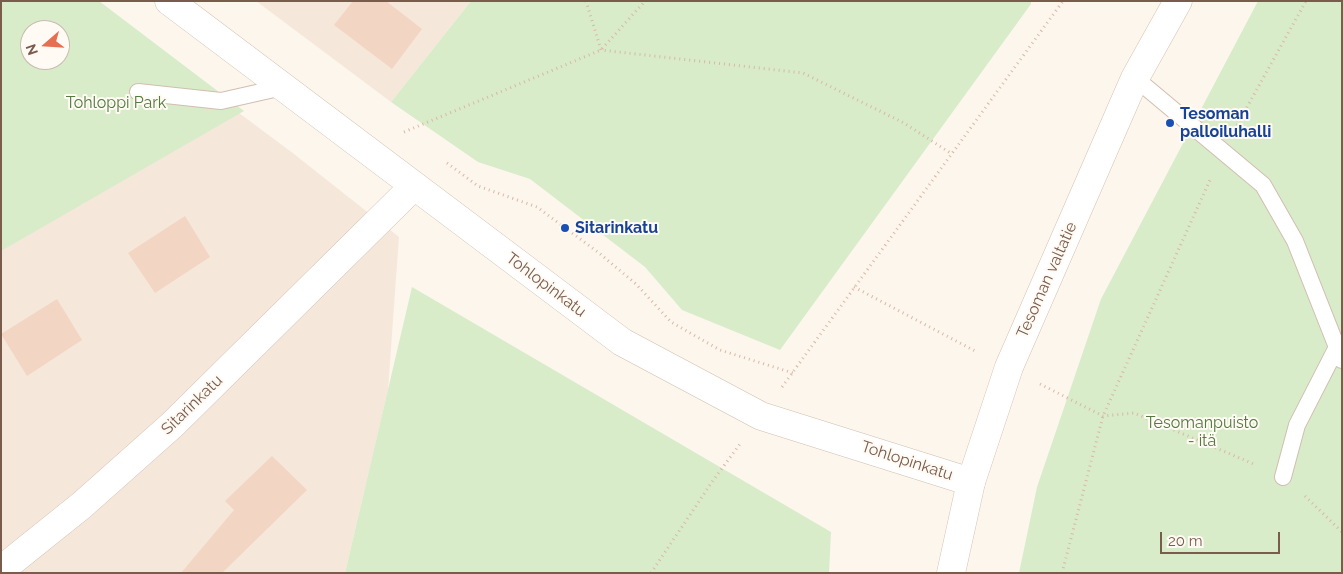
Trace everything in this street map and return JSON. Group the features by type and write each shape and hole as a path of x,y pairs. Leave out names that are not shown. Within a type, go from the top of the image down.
{"street":[{"name":"Tohlopinkatu","path":"169,1 622,342 761,416 970,482"},
{"name":"Tesoman valtatie","path":"951,573 970,482 1009,368 1135,78 1178,1"},
{"name":"Sitarinkatu","path":"1,570 82,505 172,425 414,186"}],"lane":[{"path":"1135,78 1263,185 1295,241 1339,354 1297,425 1283,477"},
{"path":"138,92 221,101 283,87"}],"path":[{"path":"586,1 601,50"},
{"path":"404,132 601,50 645,1"},
{"path":"651,573 712,482 1063,1"},
{"path":"1062,573 1103,416 1223,151 1306,1"},
{"path":"601,50 804,73 904,123 952,154"},
{"path":"397,126 412,137"},
{"path":"441,159 478,186 536,207 599,253 636,284 671,322 720,350 792,373"},
{"path":"1103,416 1134,413 1283,477 1342,532"}],"shaded area":[{"path":"1,1 89,1 294,154 399,237 388,390 345,573 1,573"},
{"path":"256,1 471,1 391,102"}],"green space":[{"name":"Tohloppi Park","path":"1,1 99,1 244,111 1,251"},
{"path":"471,1 1031,1 1031,4 780,350 682,310 645,267 530,179 478,162 391,102"},
{"name":"Tesomanpuisto - itä","path":"1258,1 1342,1 1342,573 1019,573 1037,487 1101,299"},
{"path":"412,287 831,532 829,573 345,573"}],"building":[{"path":"353,1 386,1 422,29 392,69 334,25"},
{"path":"185,216 210,257 155,293 128,253"},
{"path":"57,299 82,340 27,376 1,334"},
{"path":"272,456 307,490 222,573 181,573 234,510 225,501"}],"place":[{"name":"Tesoman palloiluhalli","path":"1170,123"},
{"name":"Sitarinkatu","path":"565,228"}]}
